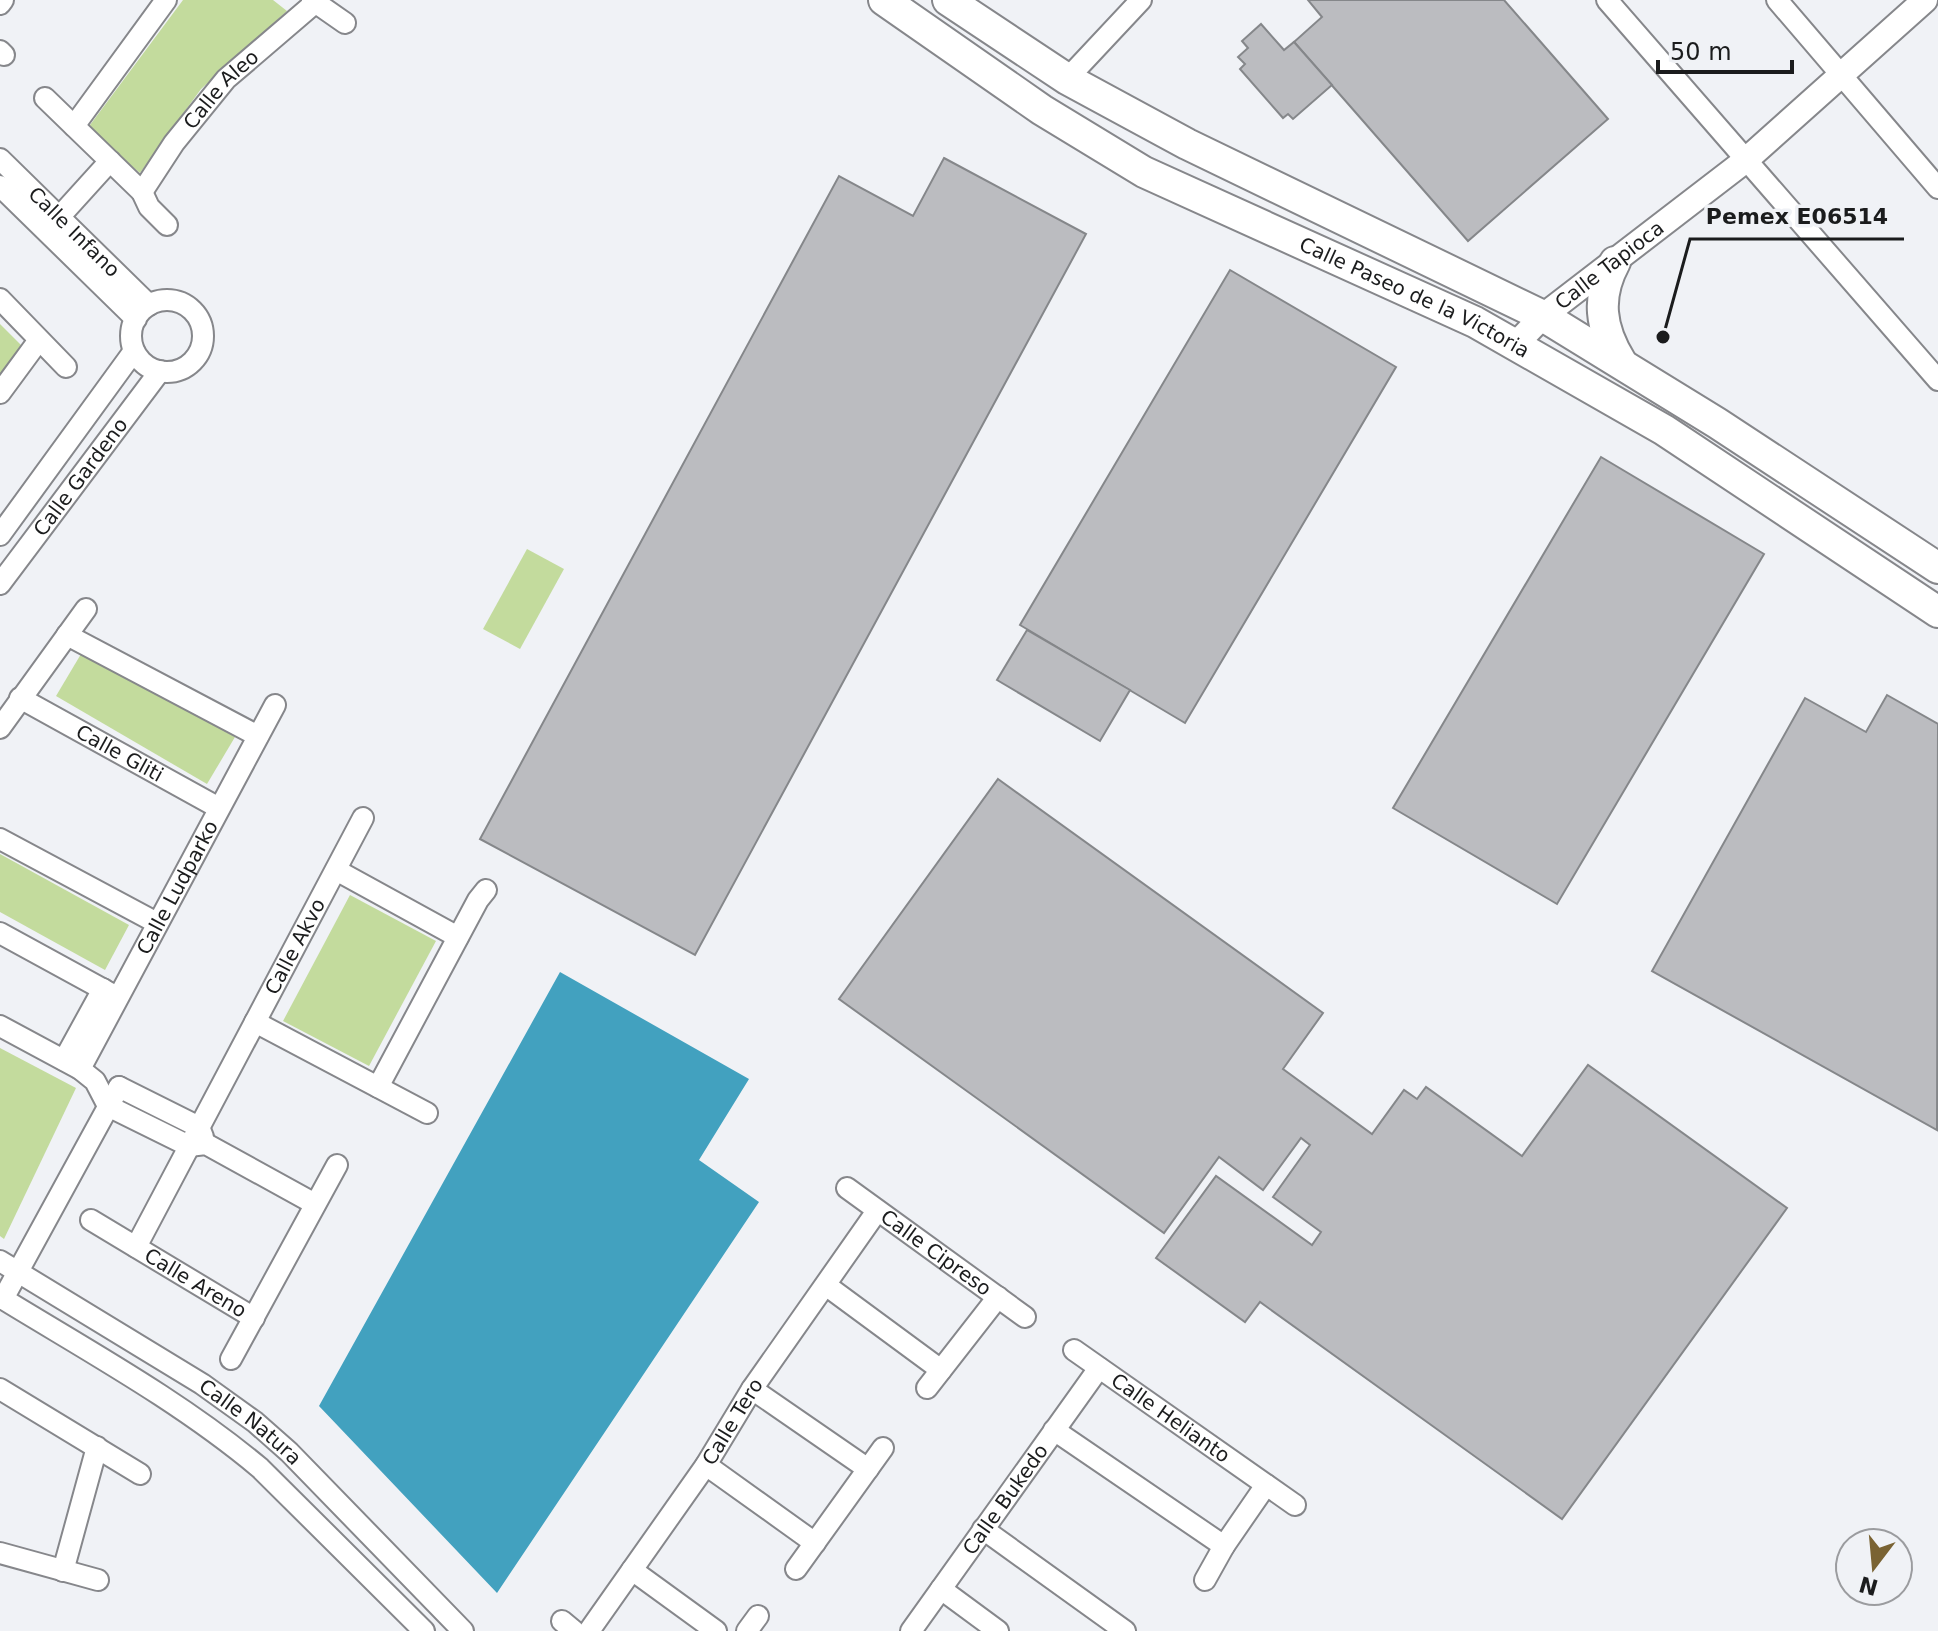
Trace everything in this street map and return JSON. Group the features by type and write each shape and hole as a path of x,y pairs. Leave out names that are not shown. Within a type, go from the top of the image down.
{"main road":[{"name":"Calle Paseo de la Victoria","path":"884,0 1042,110 1144,172 1475,322 1664,430 1938,612"},
{"name":"Calle Paseo de la Victoria","path":"948,0 1067,79 1187,144 1543,316 1621,362 1938,568"},
{"path":"1615,262 1605,281 1604,321 1609,343 1621,362"},
{"path":"1815,531 1823,524 1834,522 1850,527 1914,568 1938,578"}],"street":[{"path":"74,126 166,0"},
{"path":"1067,79 1141,0"},
{"path":"1607,0 1938,380"},
{"path":"1777,0 1938,188"},
{"name":"Calle Tapioca","path":"1515,345 1543,316 1746,160 1925,0"},
{"name":"Calle Aleo","path":"142,192 174,143 226,79 314,1 345,23"},
{"path":"45,98 142,192 149,207 167,225"},
{"name":"Calle Infano","path":"0,159 52,225"},
{"path":"52,225 110,161"},
{"name":"Calle Infano","path":"0,186 52,225 142,312"},
{"path":"0,299 66,367"},
{"path":"167,300 185,305 198,317 203,335 199,352 186,366 169,372 160,371 146,365 134,351 131,336 142,312 167,300"},
{"path":"0,393 39,340"},
{"name":"Calle Gardeno","path":"0,535 134,351"},
{"name":"Calle Gardeno","path":"0,584 160,371"},
{"path":"0,728 86,609"},
{"path":"67,635 258,736"},
{"name":"Calle Gliti","path":"20,698 219,808"},
{"name":"Calle Ludparko","path":"72,1064 110,993 157,923 275,705"},
{"name":"Calle Akvo","path":"198,1139 255,1022 363,818"},
{"path":"0,839 157,923"},
{"path":"336,870 458,937"},
{"path":"378,1087 486,890"},
{"path":"0,933 110,993"},
{"path":"255,1022 427,1113"},
{"path":"0,1026 72,1064 109,1095 198,1139 315,1204"},
{"path":"2,1298 109,1095"},
{"name":"Calle Areno","path":"136,1247 198,1139"},
{"name":"Calle Areno","path":"231,1359 337,1165"},
{"name":"Calle Cipreso","path":"847,1188 1025,1317"},
{"name":"Calle Tero","path":"589,1631 706,1465 752,1389 877,1211"},
{"name":"Calle Areno","path":"91,1220 254,1318"},
{"name":"Calle Natura","path":"0,1261 202,1384 255,1422 289,1452 463,1631"},
{"path":"827,1286 941,1370"},
{"path":"927,1388 998,1297"},
{"name":"Calle Natura","path":"2,1298 172,1402 236,1448 260,1468 424,1631"},
{"name":"Calle Helianto","path":"1074,1350 1295,1505"},
{"name":"Calle Bukedo","path":"911,1631 1099,1368"},
{"path":"0,1389 140,1474"},
{"path":"752,1389 868,1469"},
{"path":"1054,1430 1224,1546"},
{"path":"63,1571 97,1447"},
{"path":"796,1569 883,1448"},
{"path":"706,1465 815,1543"},
{"path":"1205,1580 1266,1485"},
{"path":"983,1529 1125,1631"},
{"path":"0,1553 98,1580"},
{"path":"632,1570 716,1631"},
{"path":"941,1589 998,1631"}],"green space":[{"path":"183,0 273,0 287,11 201,89 140,173 87,129"},
{"path":"0,324 23,347 0,377"},
{"path":"527,549 564,569 520,649 483,629"},
{"path":"84,649 235,737 207,784 56,696"},
{"path":"0,854 129,925 105,970 0,912"},
{"path":"350,895 436,941 369,1066 283,1021"},
{"path":"0,1048 76,1088 4,1239 0,1236"}],"water":[{"path":"560,972 749,1079 699,1160 759,1202 497,1593 319,1406"}],"building":[{"path":"1308,0 1504,0 1608,119 1468,241 1294,42 1322,17"},
{"path":"1261,24 1284,50 1294,42 1332,85 1293,119 1288,114 1283,118 1240,69 1245,64 1238,57 1248,48 1242,41"},
{"path":"944,158 1086,234 695,955 480,839 839,176 913,216"},
{"path":"1230,270 1396,367 1185,723 1020,625"},
{"path":"1601,457 1764,554 1557,904 1393,808"},
{"path":"1027,630 1130,690 1100,741 997,680"},
{"path":"1887,695 1938,724 1937,1130 1652,971 1805,698 1866,732"},
{"path":"998,779 1323,1013 1283,1069 1372,1134 1404,1090 1417,1099 1426,1087 1522,1156 1588,1065 1787,1208 1562,1519 1260,1302 1245,1322 1156,1258 1216,1176 1312,1245 1321,1232 1273,1197 1310,1145 1301,1138 1263,1190 1219,1157 1164,1233 839,999"}],"place":[{"name":"Pemex E06514","path":"1663,337"}]}
